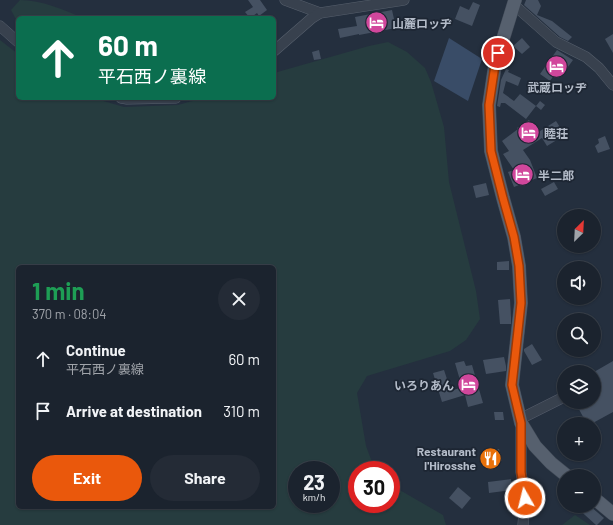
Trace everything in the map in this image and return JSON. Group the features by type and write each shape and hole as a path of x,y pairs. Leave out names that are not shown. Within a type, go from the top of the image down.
{"main road":[{"path":"514,2 495,65 489,105 491,151 514,237 519,266 521,303 512,385 520,421 535,446 558,469"},
{"path":"601,504 613,514"}],"street":[{"path":"285,0 320,13"},
{"path":"276,49 312,18 320,13 404,0"},
{"path":"514,2 556,42 586,57 599,68 613,84"},
{"path":"0,26 16,40"},
{"path":"523,525 525,498 521,472 520,421 557,401"}],"green space":[{"path":"20,0 28,0 79,16 16,16 16,19 11,10"},
{"path":"0,40 16,52 16,100 100,100 124,107 178,105 196,100 276,100 276,72 388,42 407,52 425,68 431,82 444,127 449,182 476,291 480,319 466,340 450,351 367,376 357,393 366,446 372,461 348,461 348,513 400,513 400,490 443,515 446,525 0,525"},
{"path":"575,515 590,525 562,525"}],"water":[{"path":"449,38 482,59 468,101 434,81"}],"building":[{"path":"248,0 260,0 267,10 259,16 257,13 253,16 248,16 245,12 253,7"},
{"path":"526,0 538,0 541,6 537,15 552,21 572,37 568,41 560,37 524,5"},
{"path":"473,2 480,5 472,26 455,19 460,6 469,10"},
{"name":"山麓ロッヂ","path":"392,10 396,28 340,38 338,29 357,26 355,17"},
{"path":"613,34 613,53 605,39"},
{"path":"522,38 530,47 522,54 513,46"},
{"path":"319,50 321,59 314,60 312,52"},
{"name":"武蔵ロッヂ","path":"557,50 573,60 562,75 556,72 550,81 540,74"},
{"path":"506,69 509,70 508,72 521,78 518,86 506,81 503,93 514,101 520,94 536,106 526,119 505,103 501,103 500,107 497,106 501,80"},
{"path":"540,101 545,105 541,110 536,106"},
{"path":"529,120 537,133 556,121 565,135 547,146 542,138 523,150 530,160 537,178 514,187 508,172 514,170 503,154 509,151 502,141"},
{"path":"605,136 610,149 598,153 595,146 599,143 598,139"},
{"path":"554,182 558,189 545,196 541,189"},
{"path":"486,183 489,195 476,198 473,186"},
{"path":"509,261 509,270 497,270 497,262"},
{"path":"510,299 511,324 500,324 498,300"},
{"path":"532,344 542,360 532,365 524,349"},
{"path":"504,357 506,371 486,374 483,360"},
{"path":"464,361 466,366 472,365 483,403 468,407 465,395 442,402 433,373 444,370 451,391 462,387 455,363"},
{"path":"613,361 613,412 601,419 601,417 583,417 579,409 601,409 601,368"},
{"path":"494,412 503,412 504,420 495,420"},
{"name":"Restaurant I'Hirosshe","path":"499,449 502,461 484,467 480,454"},
{"path":"511,479 512,490 489,493 488,482"},
{"path":"458,487 471,498 462,509 449,498"},
{"path":"583,513 598,513 604,518 596,525"}],"place":[{"name":"山麓ロッヂ","path":"376,23"},
{"name":"武蔵ロッヂ","path":"557,66"},
{"name":"睦荘","path":"529,133"},
{"name":"半二郎","path":"522,175"},
{"name":"いろりあん","path":"469,385"},
{"name":"Restaurant I'Hirosshe","path":"491,458"}],"route":[{"path":"498,53 489,105 491,151 514,237 519,266 521,303 512,385 521,423 521,472 525,498"}]}
